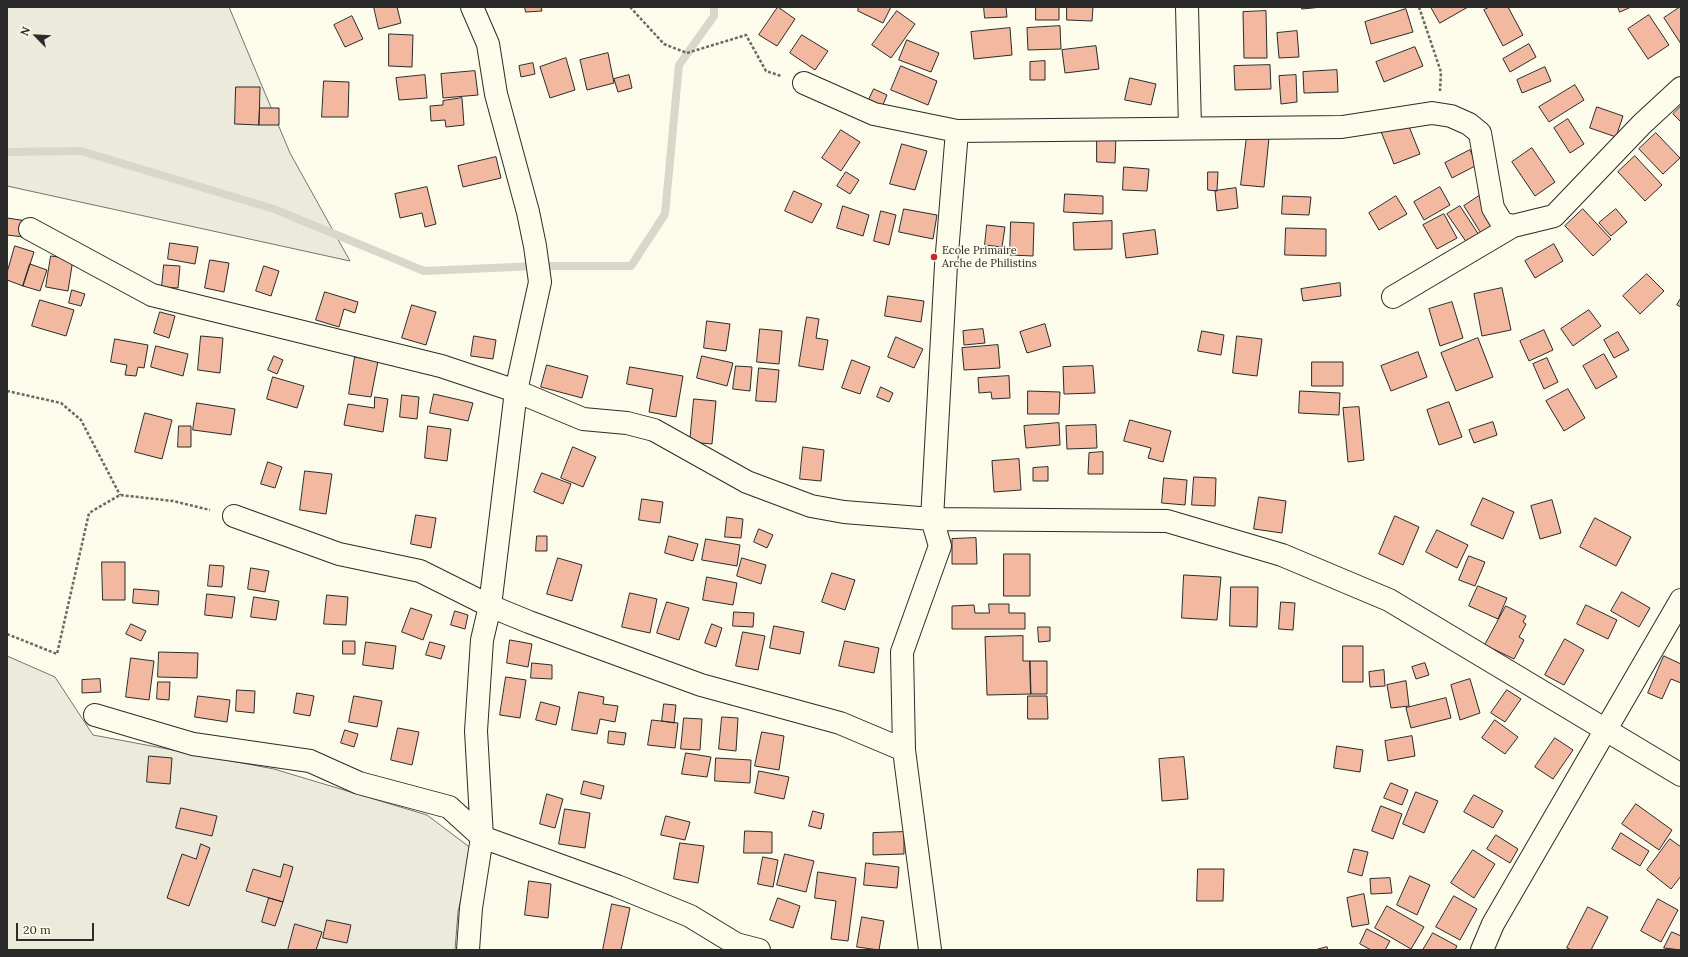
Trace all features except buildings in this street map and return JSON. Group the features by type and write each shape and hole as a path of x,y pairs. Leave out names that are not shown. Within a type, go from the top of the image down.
{"street":[{"path":"468,950 471,908 482,837 476,731 482,640 490,606 516,391 540,282 528,212 496,94 488,44 472,7"},
{"path":"1187,7 1190,128"},
{"path":"804,83 874,114 957,131 1342,127 1432,113 1451,116 1469,124 1480,133 1493,208 1502,223 1513,226"},
{"path":"1392,297 1513,226 1554,216 1642,124 1681,88"},
{"path":"930,950 904,750 902,652 940,546 932,519 946,265 957,131"},
{"path":"30,229 152,295 441,366 516,391 565,413 583,419 627,423 654,430 747,482 811,506 844,512 932,519 1167,521 1282,555 1389,600 1681,775"},
{"path":"234,516 339,554 420,571 490,606 701,685 840,723 904,750"},
{"path":"1482,950 1493,924 1681,600"},
{"path":"95,715 193,744 310,761 359,783 449,807 482,837 617,886 690,916 736,944 759,950"}],"path":[{"path":"630,7 664,44 687,53 746,35 766,71 804,83"},
{"path":"1419,7 1441,72 1439,94 1432,113"},
{"path":"7,392 61,403 81,420 120,495"},
{"path":"7,634 57,654 89,513 120,495 173,501 234,516"}],"shaded area":[{"path":"7,7 229,7 290,153 350,261 7,186"},
{"path":"7,656 55,677 93,735 274,769 427,815 472,849 458,912 455,950 7,950"}],"waterway":[{"path":"7,152 81,151 274,209 424,271 537,266 631,266 665,214 679,65 714,16 714,7"}],"place":[{"name":"Ecole Primaire Arche de Philistins","path":"934,257"}]}
